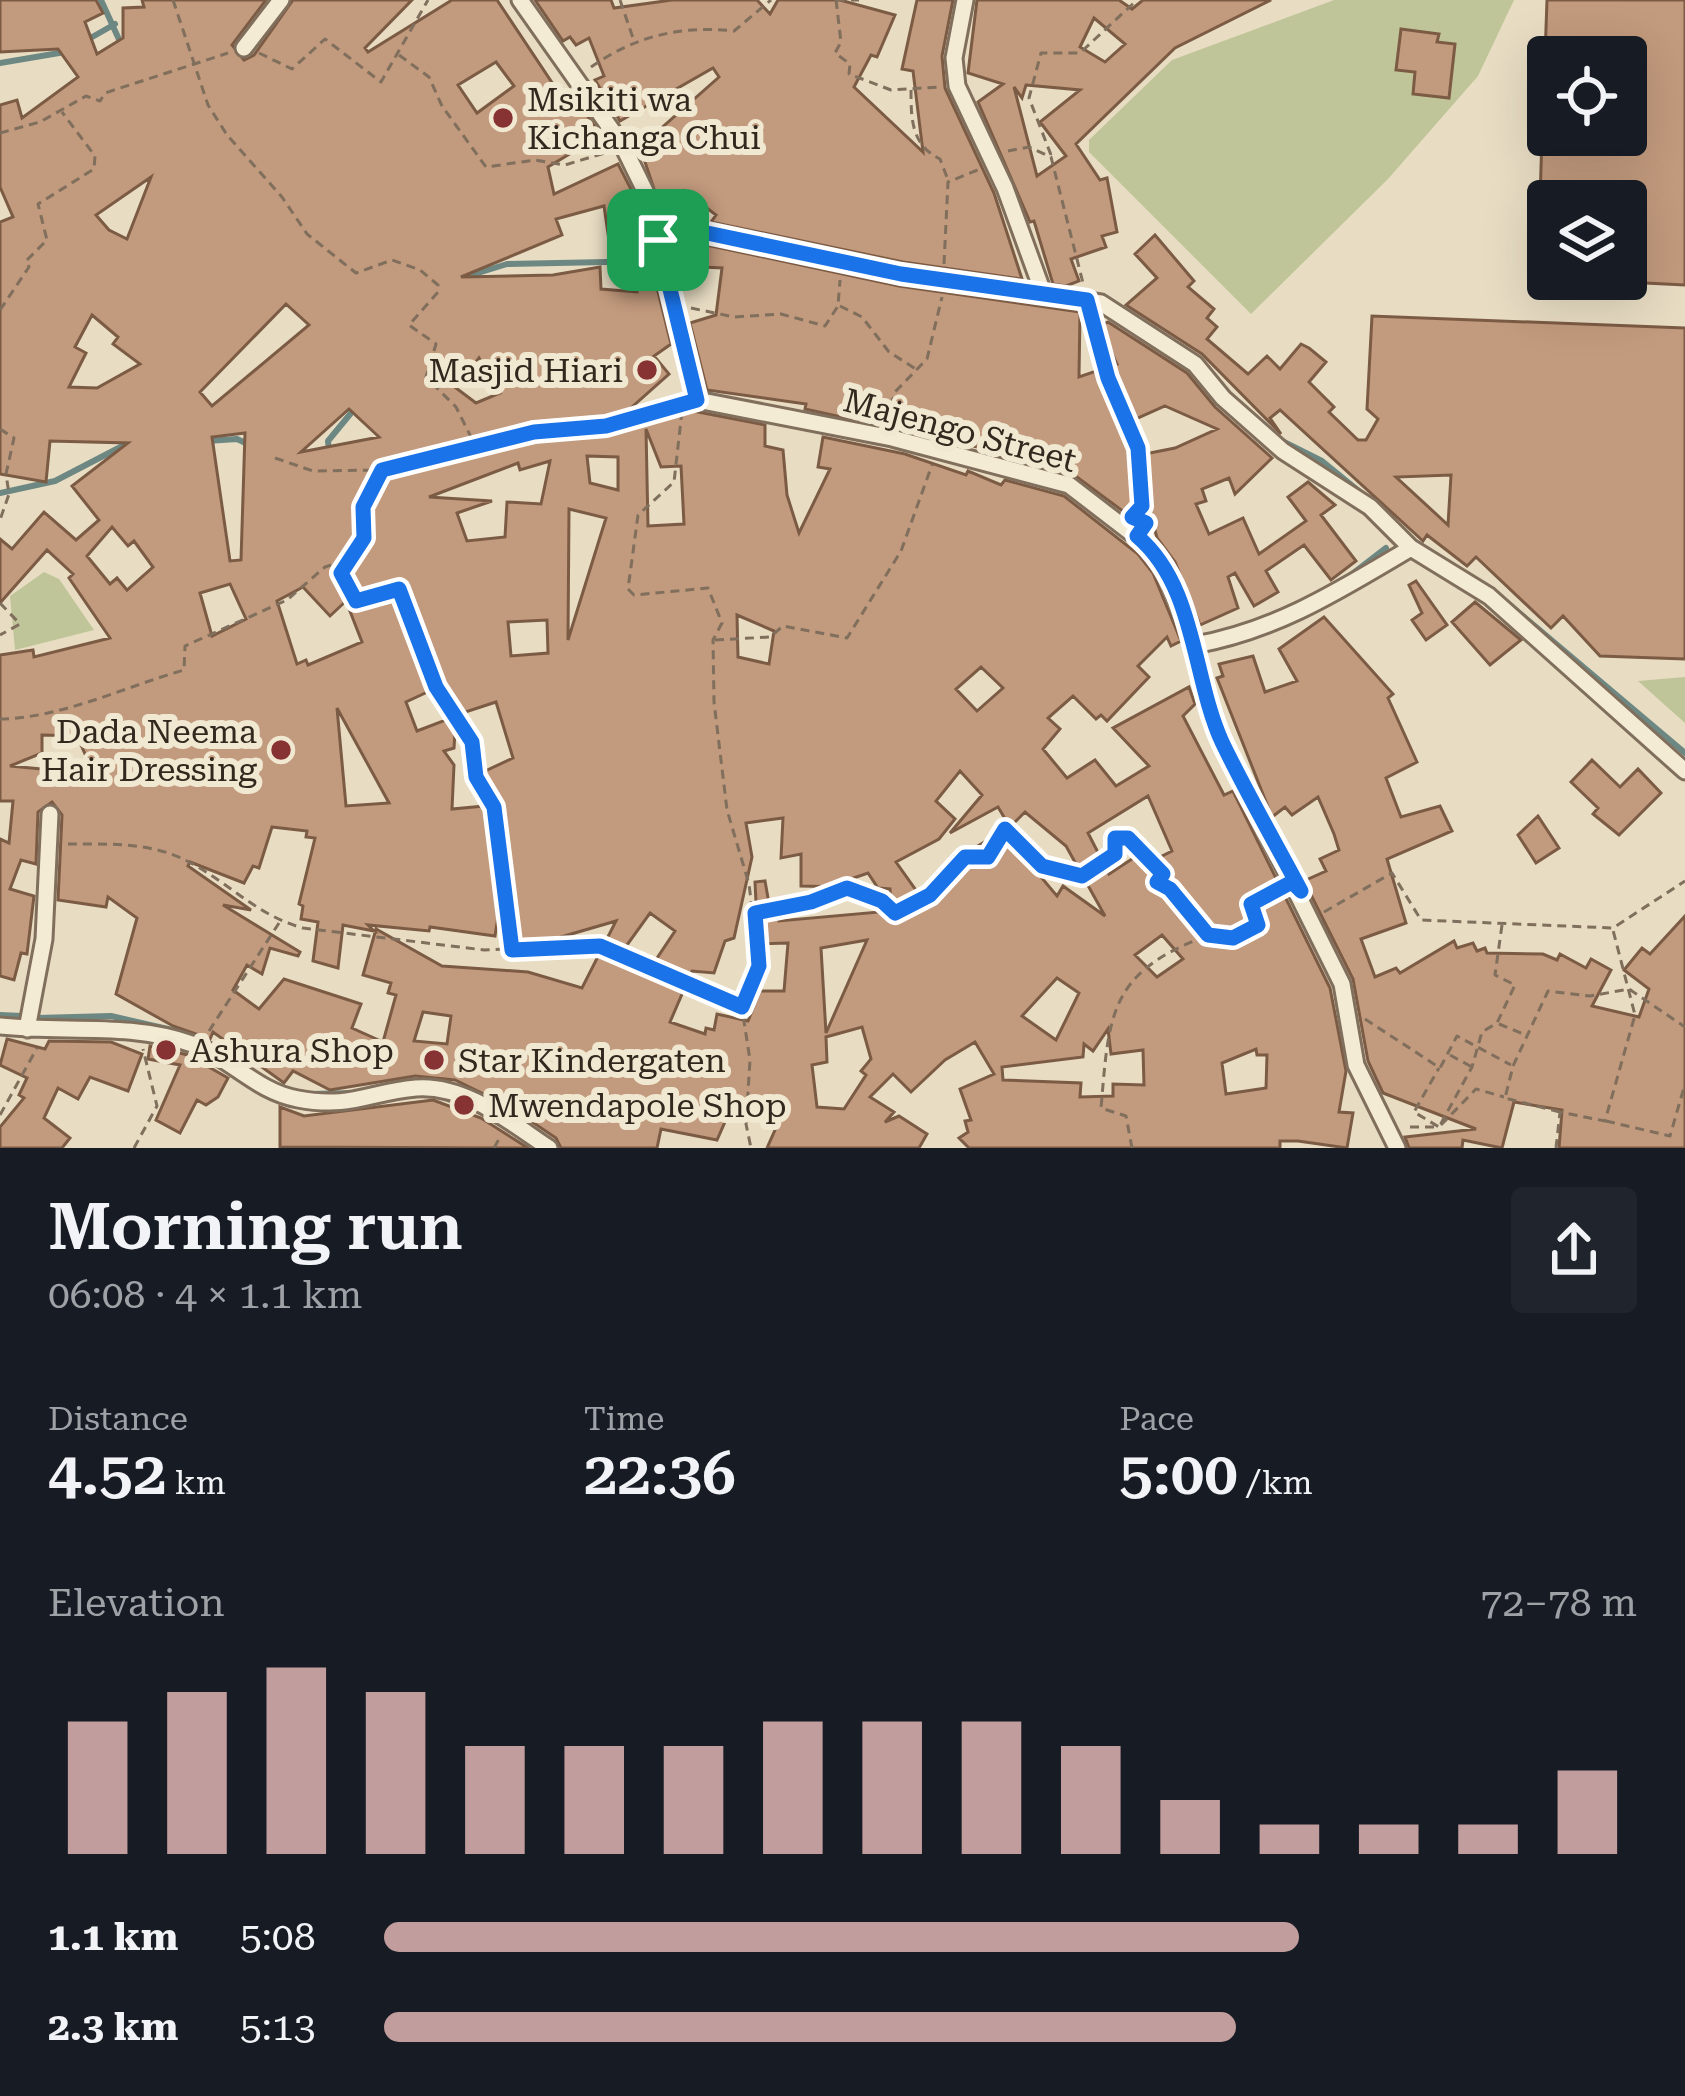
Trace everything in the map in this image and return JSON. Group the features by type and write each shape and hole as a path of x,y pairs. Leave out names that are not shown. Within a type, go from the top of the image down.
{"street":[{"path":"244,48 281,0"},
{"path":"520,0 623,146 645,191 697,400"},
{"path":"965,0 954,58 957,86 1044,295"},
{"path":"658,240 693,230 839,260 1087,300 1121,314 1195,364 1223,398 1283,451 1370,507 1411,548 1489,596 1685,771"},
{"name":"Majengo Street","path":"697,400 892,438 1069,485 1137,536 1164,567 1195,645 1221,740 1301,891 1342,984 1356,1065 1397,1148"},
{"path":"1195,645 1270,626 1333,596 1411,548"},
{"path":"27,1029 44,939 50,814"},
{"path":"0,1026 153,1033 197,1046 262,1087 301,1100 358,1103 416,1088 442,1090 489,1109 549,1148"}],"path":[{"path":"173,0 181,9 208,105 307,235 356,273 392,260 419,270 438,285 438,292 409,325 436,344 426,377 456,407 476,445"},
{"path":"0,133 86,96 100,101 105,93 244,48 292,69 325,39 377,82 385,79 428,0"},
{"path":"620,0 634,40"},
{"path":"859,0 835,0 841,42 835,52 850,64 849,74 890,90 957,86"},
{"path":"1137,0 1080,53 1040,55 1028,98 1051,157 1108,378 1138,448 1142,506 1132,517 1146,523 1137,536"},
{"path":"575,78 634,40 697,26 734,31 768,1"},
{"path":"397,54 429,77 442,106 486,167 535,160 565,165 623,146"},
{"path":"892,438 886,414 895,392 919,371 935,339 943,278 948,182 940,159 928,153 911,127 911,89"},
{"path":"0,310 29,267 26,260 47,240 38,204 85,178 96,162 61,110"},
{"path":"948,182 992,164 1007,152 1029,147 1051,157"},
{"path":"674,303 722,316 781,314 814,326 829,323 838,305 839,260"},
{"path":"838,305 862,317 890,352 919,371"},
{"path":"275,458 314,471 382,470 534,432 606,426 697,400"},
{"path":"679,404 683,420 674,482 638,515 628,589 634,595 711,589 722,622 713,640 714,703 727,810 755,913 759,966 742,1007 750,1060 746,1124 752,1148"},
{"path":"0,430 14,440 6,474 9,494 0,520"},
{"path":"713,640 770,637 783,626 847,638 901,551 938,449"},
{"path":"382,470 363,507 364,538 341,573 356,601 400,591 436,687 472,742 476,777 498,821 501,891 510,914 512,950"},
{"path":"0,719 43,717 114,689 184,670 184,646 287,600 325,567 351,558"},
{"path":"0,603 20,624 0,635"},
{"path":"755,913 811,902 847,888 882,901 895,913 930,895 965,857 988,857 1005,829 1042,866 1082,876 1115,854 1115,838 1128,838 1163,874 1157,882 1170,889 1208,935"},
{"path":"49,844 136,846 184,859 280,922 387,941 512,950 600,946 742,1007"},
{"path":"1313,918 1393,873 1420,920 1613,928 1685,881"},
{"path":"1132,1148 1126,1116 1101,1108 1105,1046 1120,992 1130,978 1208,935 1233,938 1258,925 1251,904 1292,882 1301,891"},
{"path":"197,1046 280,922"},
{"path":"1439,1126 1472,1067 1482,1032 1498,1023 1515,985 1495,975 1502,926"},
{"path":"1604,1121 1635,1016 1613,928"},
{"path":"1505,1098 1513,1066 1548,991 1590,996 1629,989 1685,1027"},
{"path":"1349,1014 1439,1068"},
{"path":"1498,1023 1528,1036"},
{"path":"0,1115 45,1030"},
{"path":"134,1148 157,1106 141,1056 153,1033"},
{"path":"1439,1126 1414,1112 1457,1036 1474,1050 1513,1066"},
{"path":"1448,1054 1472,1067"},
{"path":"1384,1127 1439,1126 1476,1089 1670,1136 1685,1084"},
{"path":"1556,1148 1560,1112"}],"green space":[{"path":"1334,0 1514,0 1478,76 1388,179 1251,314 1089,152 1089,140 1172,60"},
{"path":"44,572 59,579 94,630 15,650 10,596"},
{"path":"1685,677 1685,723 1638,681"}],"building":[{"path":"0,0 96,0 103,13 85,22 97,54 123,38 123,8 144,7 142,0 266,0 232,45 244,60 254,55 293,0 412,0 365,48 368,52 452,0 497,0 565,102 573,96 601,135 548,167 554,194 618,164 634,195 671,344 654,356 669,374 623,415 693,411 765,425 765,446 783,450 787,495 799,533 830,469 818,467 823,437 905,454 1001,485 1005,480 1064,496 1138,554 1153,573 1181,641 1171,646 1167,637 1138,666 1149,677 1107,721 1101,715 1096,719 1073,696 1048,718 1060,729 1043,749 1067,778 1095,760 1116,786 1149,766 1113,728 1189,687 1195,704 1183,716 1224,795 1233,791 1330,988 1346,1071 1339,1112 1353,1113 1347,1148 1280,1141 1280,1148 969,1148 959,1138 968,1132 965,1121 971,1120 960,1089 994,1074 975,1042 945,1060 911,1092 893,1074 870,1097 894,1112 885,1122 899,1116 927,1134 919,1148 767,1148 783,1112 732,1106 717,1140 661,1129 657,1148 561,1148 556,1138 510,1107 455,1080 415,1076 330,1090 293,1071 284,1083 213,1032 210,1039 173,1026 116,994 137,918 108,897 106,907 58,900 62,815 52,802 38,812 36,864 21,860 10,889 34,896 27,954 21,953 14,980 0,976 0,839 9,843 13,801 0,801 0,655 33,650 34,657 110,638 69,578 73,574 47,550 0,603 0,539 12,549 44,512 76,540 99,520 72,486 128,443 50,441 46,482 0,474 0,222 13,217 0,187 0,105 17,100 22,118 78,77 58,49 0,52","holes":["496,62 514,86 477,113 458,85","151,177 127,239 109,230 96,215","604,206 612,261 639,255 637,292 601,289 600,267 553,275 461,277 562,235 556,219","286,304 309,325 212,406 200,392","92,315 118,337 113,344 140,364 97,388 69,387 86,353 75,347","479,358 500,393 476,403 456,388","349,409 379,437 301,452","646,429 661,467 681,466 684,524 648,526","245,433 241,560 230,561 212,437","587,456 618,457 618,490 590,483","550,461 541,504 507,502 505,537 467,541 457,513 492,501 429,497 518,463 520,470","569,509 606,518 568,640","112,527 128,546 134,541 153,567 127,590 117,578 110,584 87,556","230,584 246,619 212,636 200,593","303,587 330,616 346,601 362,642 308,665 306,660 297,664 277,601","737,615 774,631 769,664 738,657","547,620 548,653 511,656 508,622","981,667 1003,688 977,711 956,689","434,689 446,720 417,731 406,702","496,702 513,758 481,773 495,805 452,809 454,765 444,751 454,748 456,715","337,708 389,803 346,806","42,735 77,736 94,774 10,766 42,753","960,771 982,795 950,833 998,807 1010,827 1025,812 1066,846 1105,916 1063,886 1057,896 1002,831 973,849 976,852 923,900 896,862 939,839 955,819 936,801","1148,796 1172,851 1144,865 1138,855 1109,874 1088,833","783,818 781,858 801,854 801,886 844,887 842,882 868,873 878,888 890,889 891,911 779,921 778,915 771,915 765,881 755,882 758,944 788,943 784,991 760,991 748,1021 717,1014 714,1030 706,1028 705,1034 670,1022 692,971 714,973 725,941 734,938 752,857 746,823","272,827 307,831 306,837 315,838 299,904 303,906 301,919 318,922 313,961 338,968 343,925 374,931 368,925 429,931 430,927 495,936 506,865 523,948 616,921 582,988 528,972 442,966 376,929 363,975 391,983 388,993 396,995 383,1042 352,1028 361,1004 284,979 259,1009 233,990 247,965 262,974 270,948 298,956 300,952 223,905 251,910 188,866 190,862 244,883 253,866 259,868","650,913 675,931 649,970 619,956","1162,935 1183,959 1157,977 1135,955","867,940 826,1033 821,948","1057,978 1079,993 1056,1040 1022,1016","423,1012 451,1016 447,1044 414,1041","862,1027 871,1059 844,1109 817,1107 812,1065 827,1062 826,1037","1108,1029 1111,1054 1143,1050 1144,1085 1113,1084 1113,1096 1080,1097 1081,1083 1003,1080 1002,1067 1083,1057 1084,1044 1093,1051","1256,1049 1257,1055 1267,1055 1266,1088 1226,1094 1222,1063"]},
{"path":"535,0 611,0 614,8 672,0 757,0 770,14 778,0 840,0 895,15 877,57 871,55 854,87 923,152 913,71 902,69 917,0 953,0 942,56 945,88 994,193 1022,279 903,262 711,222 716,215 685,191 682,221 666,225 640,147 719,77 713,68 620,121 595,80 604,76 589,38 576,45 570,37 563,41"},
{"path":"977,0 1119,0 1132,9 1143,0 1271,0 1175,48 1076,144 1100,180 1107,178 1117,232 1102,236 1106,247 1071,259 1079,281 1066,286 1053,284 1034,221 1030,222 978,102 1003,84 968,73","holes":["1094,18 1125,44 1105,62 1080,47","1026,85 1080,90 1040,122 1066,156 1037,176 1014,87 1022,98"]},
{"path":"1547,0 1685,0 1685,285 1647,283 1647,180 1541,180 1541,156 1647,156 1647,36 1546,36"},
{"path":"1401,29 1439,34 1437,42 1455,44 1449,98 1413,94 1415,72 1396,70"},
{"path":"1155,235 1194,281 1188,287 1214,309 1207,318 1217,327 1207,339 1248,374 1267,356 1280,369 1301,344 1326,362 1309,382 1334,407 1329,412 1358,440 1366,440 1378,419 1367,409 1372,316 1685,328 1685,659 1600,656 1563,616 1551,628 1476,557 1467,566 1427,535 1423,541 1280,410 1270,418 1281,434 1202,354 1126,305 1157,278 1135,254","holes":["1451,475 1448,525 1396,477"]},
{"path":"697,243 899,286 1080,312 1079,377 1117,364 1099,326 1108,322 1187,373 1215,407 1272,458 1235,494 1229,478 1202,489 1206,501 1196,504 1209,534 1243,518 1259,554 1306,521 1288,497 1308,482 1335,505 1321,515 1356,561 1331,580 1304,545 1266,571 1278,592 1254,606 1235,573 1228,577 1238,608 1200,625 1175,562 1157,538 1150,511 1128,515 1073,474 1027,458 805,409 806,404 707,390 690,323 716,315 722,268 681,266","holes":["1165,406 1217,429 1175,448 1130,457 1127,423"]},
{"path":"1416,581 1447,625 1426,640 1412,620 1422,613 1409,585"},
{"path":"1475,602 1521,640 1490,665 1452,622"},
{"path":"1324,617 1393,694 1388,698 1417,762 1386,778 1401,817 1440,806 1452,831 1387,859 1406,923 1361,939 1375,977 1396,968 1400,973 1454,941 1457,948 1473,943 1477,951 1485,948 1487,953 1543,954 1557,960 1560,954 1586,968 1591,959 1611,970 1592,1006 1639,1017 1649,989 1624,970 1642,948 1650,954 1685,916 1685,1148 1559,1148 1562,1110 1514,1102 1502,1148 1463,1140 1462,1148 1409,1148 1405,1137 1476,1129 1383,1093 1368,1061 1353,979 1304,881 1326,871 1320,859 1339,850 1334,834 1318,797 1292,815 1285,807 1272,817 1217,678 1223,676 1219,664 1253,656 1265,692 1297,681 1279,649"},
{"path":"1592,760 1620,787 1638,769 1661,793 1619,835 1593,814 1598,808 1571,782"},
{"path":"1538,816 1559,848 1536,863 1518,835"},
{"path":"7,1039 45,1049 49,1041 111,1042 142,1054 128,1091 90,1077 78,1099 58,1088 44,1118 70,1138 62,1148 0,1148 0,1127 24,1098 19,1095 27,1078 0,1065"},
{"path":"150,1046 188,1055 228,1078 218,1097 206,1105 197,1100 180,1133 156,1120 180,1065 148,1059"},
{"path":"433,1100 481,1118 528,1148 280,1147 280,1107 304,1116"}],"waterway":[{"path":"101,0 122,46"},
{"path":"87,40 115,24"},
{"path":"0,63 65,52"},
{"path":"462,278 507,264 656,261"},
{"path":"697,374 712,397"},
{"path":"329,450 328,441 356,407"},
{"path":"899,431 928,440"},
{"path":"207,441 237,439 252,446"},
{"path":"0,493 55,481 134,440"},
{"path":"1282,441 1322,461 1365,496"},
{"path":"1409,538 1484,585"},
{"path":"1351,575 1386,548"},
{"path":"1504,600 1685,753"},
{"path":"1266,814 1307,885"},
{"path":"1322,923 1332,948"},
{"path":"0,1015 22,1016"},
{"path":"37,1018 111,1016 194,1035"},
{"path":"370,1089 428,1081"},
{"path":"311,1094 352,1093"}],"place":[{"name":"Msikiti wa Kichanga Chui","path":"503,118"},
{"name":"Masjid Hiari","path":"647,370"},
{"name":"Dada Neema Hair Dressing","path":"281,750"},
{"name":"Ashura Shop","path":"166,1050"},
{"name":"Star Kindergaten","path":"434,1060"},
{"name":"Mwendapole Shop","path":"464,1105"}],"route":[{"path":"693,230 901,274 1087,300 1102,361 1138,448 1142,506 1132,517 1146,523 1137,536 1164,567 1195,645 1205,696 1221,740 1301,891 1292,882 1251,904 1258,925 1233,938 1208,935 1170,889 1157,882 1163,874 1143,848 1128,838 1115,838 1115,854 1082,876 1042,866 1005,829 988,857 965,857 930,895 895,913 882,901 847,888 783,910 755,913 759,966 742,1007 610,948 512,950 510,914 501,891 498,821 476,777 472,742 453,705 445,703 436,687 399,589 356,601 341,573 364,538 363,507 382,470 534,432 606,426 697,400 658,240 693,230"}]}
